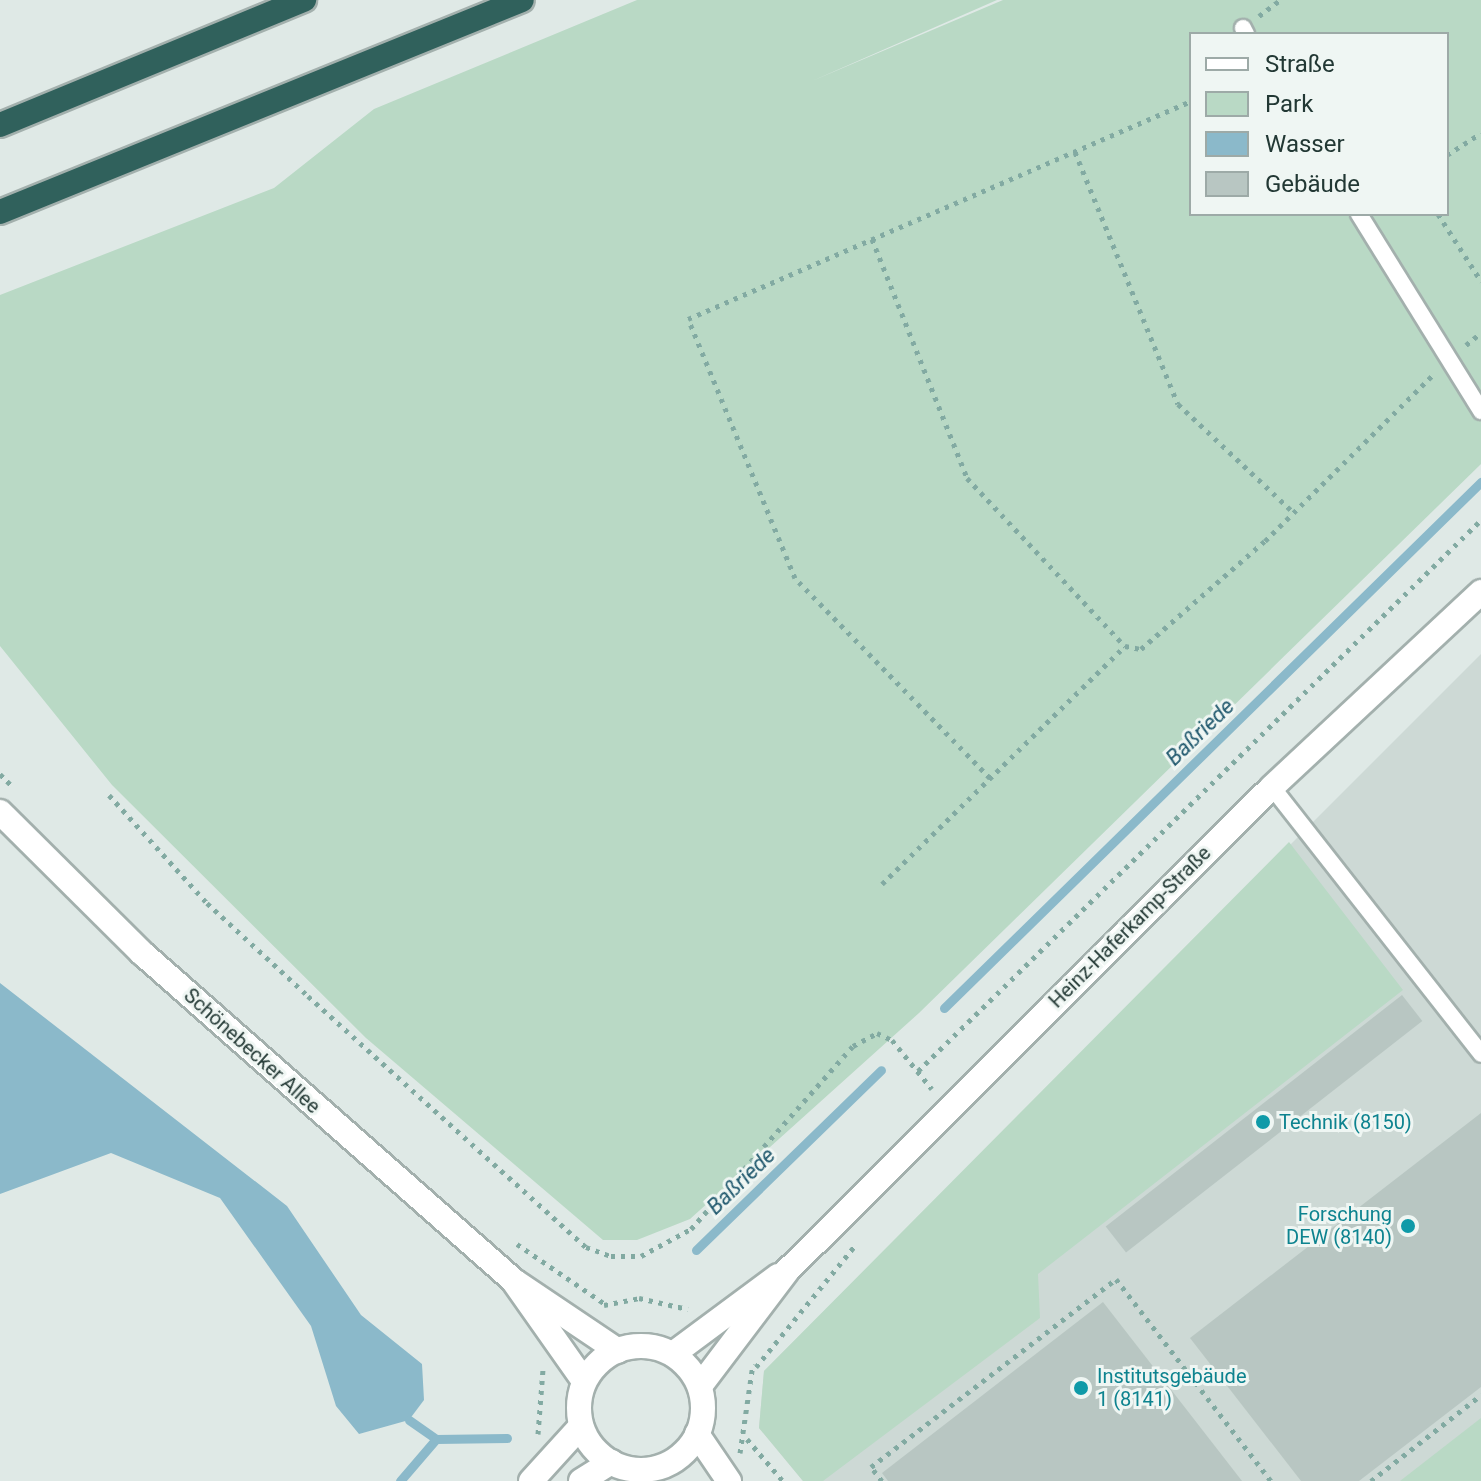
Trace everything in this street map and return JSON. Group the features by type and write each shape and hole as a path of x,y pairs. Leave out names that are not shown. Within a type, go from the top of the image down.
{"highway":[{"path":"0,125 304,0"},
{"path":"0,212 522,0"}],"street":[{"name":"Heinz-Haferkamp-Straße","path":"700,1386 787,1271 1272,787 1481,592"},
{"name":"Schönebecker Allee","path":"0,812 142,953 514,1281 618,1351"},
{"name":"Heinz-Haferkamp-Straße","path":"673,1354 787,1271"},
{"name":"Schönebecker Allee","path":"514,1281 584,1381"},
{"path":"531,1481 581,1426 584,1381 618,1351 673,1354 700,1386 697,1434 671,1474 630,1470 611,1462 581,1426"},
{"path":"697,1434 729,1481"},
{"path":"581,1481 611,1462"}],"lane":[{"path":"1360,216 1481,411"},
{"path":"1272,787 1481,1054"}],"path":[{"path":"990,778 795,578 688,319 1189,102"},
{"path":"1449,154 1481,133"},
{"path":"1075,152 1178,404 1293,512"},
{"path":"1439,216 1481,281"},
{"path":"872,239 967,478 1125,646 1141,649 1293,512 1449,359 1481,333"},
{"path":"918,1071 1481,520"},
{"path":"882,884 1125,646"},
{"path":"0,774 21,796"},
{"path":"109,795 308,996 586,1247 611,1256 641,1256 691,1229 853,1046 877,1033 918,1071 947,1109"},
{"path":"756,1367 864,1235"},
{"path":"510,1239 605,1304 639,1298 683,1305"},
{"path":"882,1481 871,1467 1116,1279 1271,1481"},
{"path":"1371,1481 1481,1395"},
{"path":"747,1439 783,1481"}],"shaded area":[{"path":"1481,654 1481,1481 803,1481 759,1428 764,1371"}],"green space":[{"path":"637,0 997,0 812,81 1003,0 1481,0 1481,464 919,1013 690,1219 637,1240 603,1240 366,1038 112,785 0,646 0,295 274,188 374,109"},
{"path":"1289,842 1403,990 1038,1274 1040,1318 823,1481 803,1481 759,1428 764,1371"},
{"path":"1481,1418 1481,1481 1400,1481"}],"water":[{"path":"0,983 287,1206 361,1315 422,1364 424,1400 409,1420 359,1434 336,1406 311,1326 220,1198 111,1153 0,1194"}],"building":[{"name":"Technik (8150)","path":"1402,995 1422,1021 1126,1252 1106,1226"},
{"name":"Forschung DEW (8140)","path":"1481,1113 1481,1387 1359,1481 1301,1481 1190,1338"},
{"name":"Institutsgebäude 1 (8141)","path":"1103,1302 1242,1481 888,1481 882,1473"}],"waterway":[{"name":"Baßriede","path":"944,1008 1481,482"},
{"name":"Baßriede","path":"696,1250 881,1070"},
{"path":"409,1420 436,1439"},
{"name":"Baßriede","path":"400,1481 436,1439 507,1438"}],"place":[{"name":"Technik (8150)","path":"1263,1122"},
{"name":"Forschung DEW (8140)","path":"1408,1226"},
{"name":"Institutsgebäude 1 (8141)","path":"1081,1388"}]}
